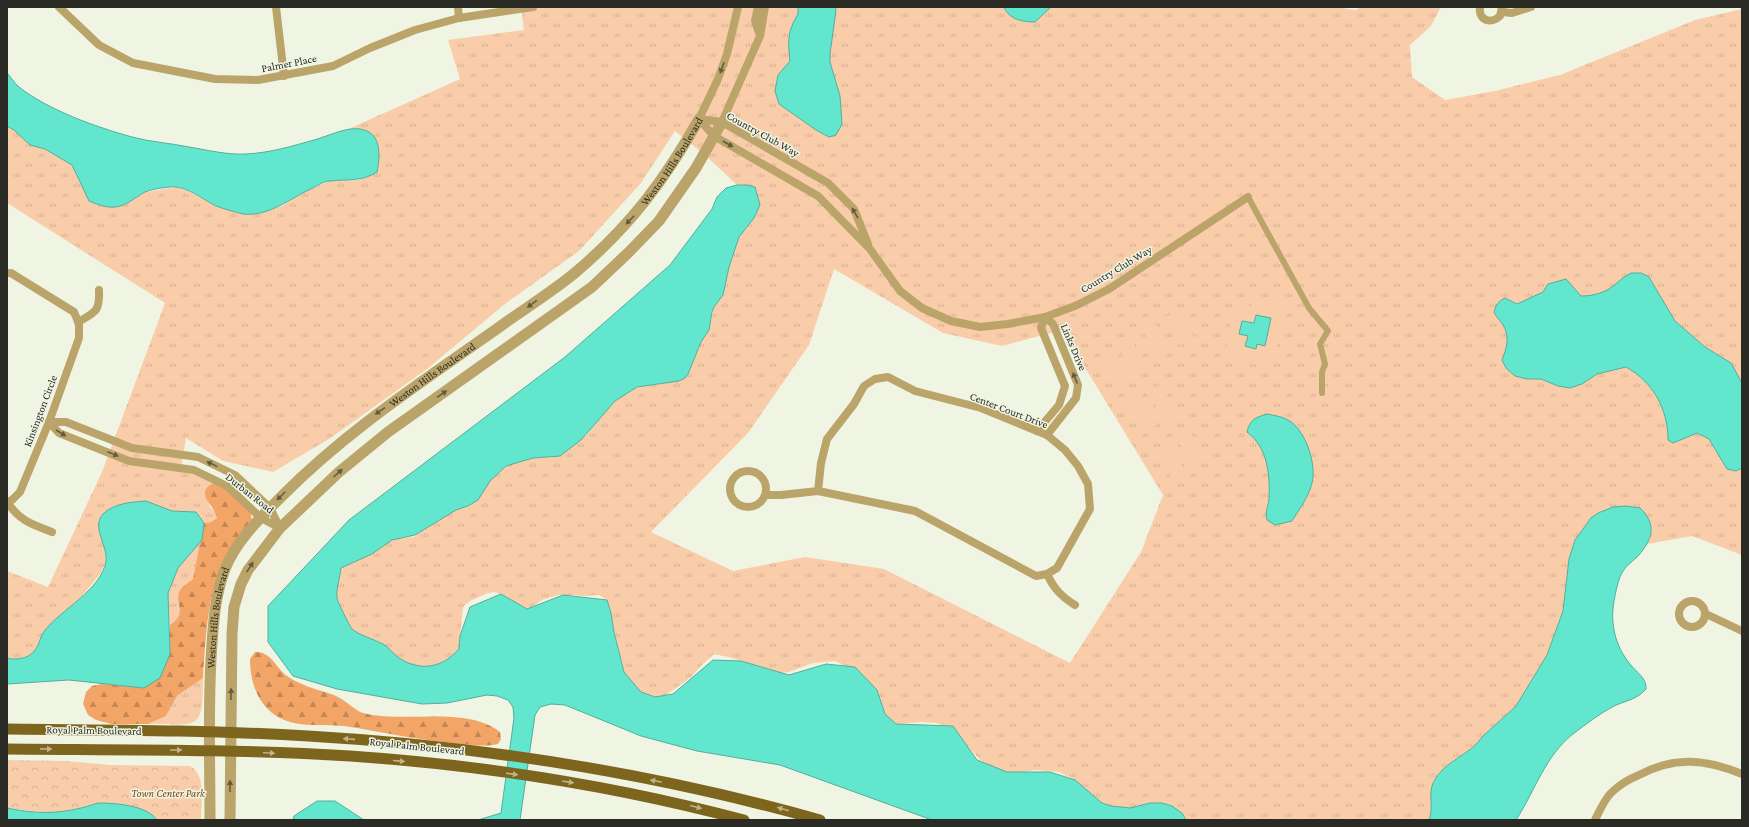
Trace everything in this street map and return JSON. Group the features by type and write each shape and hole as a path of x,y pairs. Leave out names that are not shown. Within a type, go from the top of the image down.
{"main road":[{"name":"Royal Palm Boulevard","path":"7,729 209,732 307,736 391,742 595,768 754,801 820,820"},
{"name":"Royal Palm Boulevard","path":"7,749 209,750 350,756 440,764 605,788 683,804 744,820"}],"street":[{"name":"Palmer Place","path":"60,7 99,45 133,64 216,79 258,80 333,66 370,48 415,30 459,18 533,7"},
{"path":"276,7 284,76"},
{"path":"458,7 459,18"},
{"name":"Weston Hills Boulevard","path":"210,820 209,732 213,619 218,592 225,569 232,555 247,533 270,508 323,457 372,417 576,272 643,206 680,153 699,119 718,79 727,54 738,7"},
{"name":"Weston Hills Boulevard","path":"732,30 741,18 743,7"},
{"path":"758,7 755,21 760,36"},
{"name":"Weston Hills Boulevard","path":"230,820 232,634 234,607 241,584 248,570 280,528 339,472 388,432 592,287 659,221 696,168 722,122 760,36 765,7"},
{"path":"1480,7 1481,17 1489,21 1497,19 1502,10 1512,13 1531,7"},
{"name":"Country Club Way","path":"699,119 722,122 828,183 854,209 870,249"},
{"name":"Country Club Way","path":"699,119 714,136 818,196 870,249 900,291 922,308 951,321 980,327 1008,324 1045,317 1075,306 1109,289 1248,197"},
{"path":"1248,197 1309,308 1328,331 1320,344 1325,364 1322,372 1322,392"},
{"path":"7,273 12,273 74,312 78,322 96,310 100,303 99,290"},
{"name":"Links Drive","path":"1063,395 1065,386 1042,328 1045,317 1053,324 1078,385 1074,399"},
{"name":"Kinsington Circle","path":"52,532 31,524 16,515 7,502 12,500 20,492 49,422 80,338 78,322"},
{"name":"Center Court Drive","path":"818,491 821,463 827,440 854,404 864,386 875,379 888,377 915,391 981,408 1047,435 1065,450 1078,466 1088,484 1090,509 1057,568 1048,574"},
{"path":"1037,431 1059,405 1063,395 1074,399 1047,435"},
{"name":"Durban Road","path":"49,422 66,422 132,448 198,457 235,475 270,508 280,528"},
{"name":"Durban Road","path":"49,422 60,433 128,461 194,470 227,486 261,518 280,528"},
{"path":"76,440 81,428"},
{"path":"752,471 763,478 766,483 766,495 763,500 753,507 741,506 732,498 730,487 732,481 740,472 752,471"},
{"path":"766,495 780,496 818,491 915,511 1036,576 1048,574 1052,585 1062,596 1075,605"},
{"path":"1706,614 1742,631"},
{"path":"1595,820 1610,794 1630,779 1649,769 1684,761 1706,762 1742,774"}],"green space":[{"path":"521,7 1342,7 1356,10 1361,7 1441,7 1431,26 1410,45 1412,77 1445,100 1495,91 1560,75 1695,20 1742,9 1742,555 1692,536 1647,544 1651,535 1569,559 1563,611 1547,655 1516,706 1483,736 1478,743 1450,763 1438,775 1432,788 1429,820 1186,820 1182,813 1172,806 1162,803 1150,803 1130,808 1098,803 1071,778 1059,772 1036,770 1009,774 993,768 980,760 957,734 946,726 936,723 921,722 894,723 886,718 880,701 851,669 835,661 813,663 789,672 781,673 714,654 690,678 666,695 655,697 641,692 624,672 607,600 599,595 558,595 542,600 532,607 525,609 501,594 494,592 488,593 470,601 463,607 459,649 449,658 432,666 412,665 354,635 336,604 335,572 344,565 375,552 389,540 414,537 429,524 440,520 455,510 468,507 475,500 479,490 512,463 532,458 554,457 565,453 567,449 586,436 606,408 628,389 666,383 688,374 701,342 709,330 714,307 723,295 729,267 739,237 754,218 747,185 737,185 706,156 675,131 641,183 579,251 505,304 427,369 329,439 273,472 223,461 186,438 181,468 218,481 209,506 215,512 217,518 211,522 204,523 196,512 172,511 146,501 128,503 110,509 102,515 100,534 104,545 106,561 101,573 78,601 46,629 41,637 37,649 29,656 12,660 7,658 7,571 48,587 102,472 165,303 7,203 7,126 14,130 30,145 45,149 72,165 89,201 137,197 146,192 176,187 188,191 218,207 253,214 282,206 290,200 329,181 359,180 377,172 379,153 356,129 344,131 460,79 448,40 524,30","holes":["834,269 943,333 1002,346 1062,330 1163,495 1141,552 1070,663 884,569 805,557 733,571 651,532 748,433 809,345"]},
{"path":"1260,299 1284,303 1276,353 1271,352 1268,366 1224,360 1231,319"},
{"path":"1177,310 1194,337 1181,345 1164,318"},
{"path":"1156,324 1173,351 1161,359 1143,332"},
{"path":"1131,339 1148,366 1135,374 1118,348"},
{"path":"1110,353 1127,380 1114,388 1097,361"},
{"path":"1160,385 1177,412 1165,420 1147,394"},
{"path":"1140,398 1157,425 1144,433 1127,406"},
{"path":"1189,431 1207,458 1194,466 1177,439"},
{"path":"1168,445 1186,472 1173,480 1156,453"},
{"path":"218,481 250,510 252,520 232,546 216,580 209,612 203,678 177,696 166,716 148,724 111,724 96,720 88,715 83,704 86,692 92,686 102,684 144,688 170,654 170,625 176,620 180,612 178,595 180,590 193,579 204,523 211,522 217,518 206,498 206,489"},
{"path":"202,540 193,579 185,587 179,597 178,605 180,614 170,625 168,593 178,568"},
{"path":"255,652 265,654 283,673 292,679 309,687 335,695 363,713 379,716 434,716 470,719 486,724 500,732 501,739 498,744 489,745 447,743 344,726 304,724 288,721 272,713 261,701 257,693 250,668 250,659"},
{"path":"203,678 201,708 199,717 194,722 178,725 148,724 166,716 177,696"},
{"name":"Town Center Park","path":"7,760 66,761 110,765 190,766 199,776 201,783 201,820 157,820 155,817 98,803 60,813 7,808"}],"water":[{"path":"798,7 835,7 836,10 830,62 840,96 842,124 836,135 829,137 816,130 779,104 775,91 778,75 790,61 789,37 794,20 798,14"},
{"path":"1004,7 1051,7 1035,22 1017,19 1009,15"},
{"path":"7,73 17,85 31,95 58,110 88,123 139,139 217,152 239,154 263,152 298,145 346,130 364,130 370,133 377,142 379,160 377,172 360,179 328,181 319,184 279,206 262,213 243,214 219,207 188,190 175,187 160,188 148,191 119,206 102,206 89,201 72,165 45,149 30,145 14,130 7,126"},
{"path":"737,185 755,187 760,205 754,218 739,237 729,267 723,295 714,307 709,330 701,342 685,378 679,381 637,387 615,401 581,440 560,456 533,458 506,466 490,481 478,500 468,506 456,510 415,535 392,540 372,554 341,568 337,598 352,629 385,645 399,658 407,662 415,665 431,666 446,660 459,649 460,636 470,607 501,594 527,609 563,595 607,600 624,672 641,692 655,697 673,694 713,660 741,661 789,675 826,664 855,667 877,690 885,714 896,724 953,726 977,760 1007,772 1050,772 1075,780 1102,803 1111,806 1130,808 1150,803 1162,803 1172,806 1182,813 1186,820 932,820 780,765 697,751 641,736 565,705 551,704 540,707 535,715 520,820 478,820 501,813 514,718 513,707 508,700 497,696 487,695 447,703 422,704 337,689 293,676 268,642 268,606 349,520 565,357 670,265 712,209 717,197 726,188"},
{"path":"1631,273 1641,273 1649,277 1675,321 1705,347 1731,363 1742,383 1742,468 1736,471 1727,469 1709,439 1697,433 1673,443 1668,440 1665,418 1662,407 1657,398 1644,380 1626,367 1597,374 1582,384 1570,388 1558,386 1541,379 1527,379 1515,376 1506,368 1502,360 1506,347 1506,333 1503,325 1494,312 1501,300 1505,298 1517,304 1543,292 1548,284 1566,279 1581,296 1588,296 1609,289"},
{"path":"1256,315 1271,318 1265,346 1257,344 1256,349 1245,346 1248,336 1239,334 1242,321 1254,323"},
{"path":"1268,414 1282,417 1293,423 1304,438 1313,466 1311,488 1298,512 1292,521 1275,525 1267,520 1266,516 1269,499 1269,480 1266,462 1254,438 1247,432 1254,419"},
{"path":"146,501 172,511 196,512 204,523 202,540 178,568 168,593 170,654 160,678 144,688 69,680 7,684 7,658 22,658 34,652 43,632 89,590 103,571 106,555 99,531 99,525 103,514 112,507 118,505"},
{"path":"1626,506 1640,508 1649,520 1651,532 1650,538 1643,550 1621,574 1614,601 1613,626 1617,642 1621,650 1630,664 1643,678 1646,689 1635,697 1614,706 1598,716 1563,743 1541,774 1516,820 1429,820 1431,811 1431,792 1433,783 1438,775 1450,763 1478,743 1483,736 1516,706 1547,655 1563,611 1569,559 1575,540 1591,518 1598,513 1613,507"},
{"path":"317,801 335,801 364,820 293,820 294,816"},
{"path":"98,803 121,804 138,808 146,811 157,820 7,820 7,808 31,812 53,812 86,807"}]}
